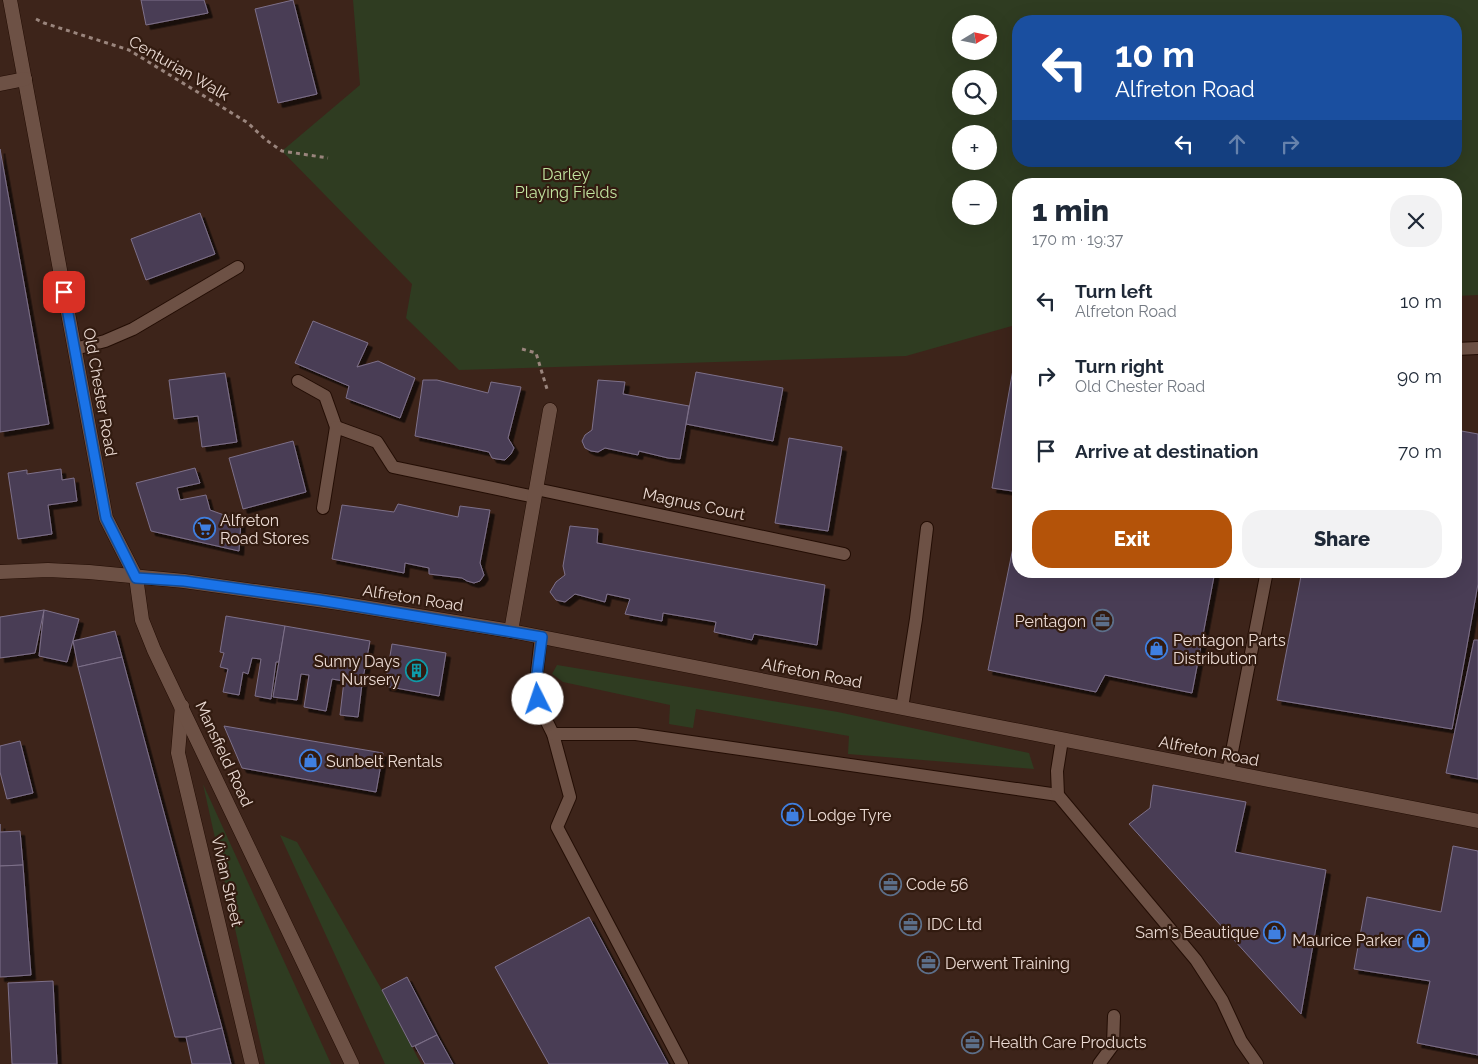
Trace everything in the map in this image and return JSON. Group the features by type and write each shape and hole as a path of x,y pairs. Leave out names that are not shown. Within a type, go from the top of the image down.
{"street":[{"name":"Old Chester Road","path":"10,3 106,518 136,578"},
{"path":"0,84 25,79"},
{"path":"511,631 550,410"},
{"path":"0,572 48,570 89,572 136,578"},
{"name":"Alfreton Road","path":"136,578 184,581 511,631 1478,821"},
{"name":"Mansfield Road","path":"136,578 142,620 154,650 352,1064"},
{"name":"Vivian Street","path":"182,706 178,753 252,1064"}],"lane":[{"path":"75,350 105,341 133,329 238,267"},
{"path":"1462,349 1478,348"},
{"path":"298,382 325,396 336,427 323,508"},
{"name":"Magnus Court","path":"336,427 377,442 393,467 844,554"},
{"path":"902,708 928,528"},
{"path":"1228,772 1266,578"},
{"path":"542,637 535,689 553,734 570,797 557,827 682,1064"},
{"path":"553,734 636,734 1058,795"},
{"path":"1062,740 1057,771 1058,795 1196,960 1222,1000 1241,1041 1257,1064"},
{"path":"1099,1064 1113,1045 1114,1016"}],"path":[{"name":"Centurian Walk","path":"10,3 44,23 129,50 248,123 266,140 282,151 328,158"},
{"path":"522,349 536,353 549,394 550,410"}],"green space":[{"name":"Darley Playing Fields","path":"353,0 1478,0 1478,295 1462,296 1462,178 1012,178 1012,326 906,356 459,370 406,318 412,284 282,151 360,85"},
{"path":"557,665 838,712 1029,753 1034,769 848,754 849,736 696,709 693,728 669,724 670,705 563,682 552,674"},
{"path":"203,784 331,1064 265,1064"},
{"path":"280,835 297,842 382,990 421,1064 385,1064"}],"building":[{"path":"141,0 204,0 208,13 146,25"},
{"path":"293,0 317,94 278,103 255,9"},
{"path":"0,149 49,424 0,432"},
{"path":"200,213 215,254 146,280 131,239"},
{"path":"313,321 368,343 357,367 378,361 415,378 400,418 346,398 349,386 295,363"},
{"path":"696,372 783,388 773,441 686,424"},
{"path":"225,373 237,442 202,447 198,416 174,419 169,380"},
{"path":"1012,375 1012,491 992,488"},
{"path":"423,380 437,380 488,393 491,382 521,387 508,438 514,448 511,454 505,460 497,459 492,458 489,452 415,436"},
{"path":"598,380 625,382 623,394 689,406 680,459 639,451 638,455 605,448 598,452 585,448 582,441 585,435 592,430"},
{"path":"1462,431 1478,434 1478,584 1452,729 1277,700 1301,578 1462,578"},
{"path":"789,438 842,447 828,531 775,523"},
{"path":"293,441 306,492 243,509 229,458"},
{"path":"195,468 200,483 177,488 180,500 206,495 210,510 241,521 239,551 151,531 136,483"},
{"path":"61,469 62,480 74,478 77,501 48,505 52,534 18,539 8,473 27,470 27,474"},
{"path":"398,504 458,517 460,506 490,510 480,563 484,575 480,581 474,583 462,578 429,574 429,568 405,563 404,573 332,559 342,505 394,512"},
{"path":"570,526 598,529 597,543 825,585 817,645 754,634 752,640 714,632 716,622 663,613 662,621 625,614 630,599 607,594 605,602 575,594 565,602 556,600 550,592 556,582 565,575 563,566"},
{"name":"Pentagon","path":"1012,553 1012,578 1214,578 1192,693 1105,675 1096,692 988,670"},
{"path":"44,610 79,619 67,662 39,656"},
{"path":"44,610 35,653 0,658 0,617"},
{"path":"226,616 285,626 279,662 276,662 271,699 255,696 261,659 252,658 248,674 243,672 239,695 223,692 228,669 220,667 224,653 220,652"},
{"path":"285,626 370,641 358,717 340,715 344,681 332,679 326,711 304,707 309,675 301,674 297,700 273,697"},
{"path":"115,631 122,657 78,667 73,641"},
{"path":"1474,640 1478,640 1478,779 1446,773"},
{"name":"Sunny Days Nursery","path":"392,644 446,653 439,696 385,686"},
{"path":"122,657 222,1028 186,1037 175,1037 78,667"},
{"name":"Sunbelt Rentals","path":"224,726 383,753 376,792 242,768"},
{"path":"20,741 33,793 7,799 0,772 0,746"},
{"path":"1153,785 1246,802 1235,852 1326,870 1301,1014 1129,824 1150,808"},
{"path":"20,831 23,865 0,866 0,832"},
{"name":"Maurice Parker","path":"1453,846 1478,851 1478,1055 1417,1043 1430,981 1354,969 1367,897 1441,912"},
{"path":"23,865 31,975 0,977 0,866"},
{"path":"589,917 668,1064 549,1064 495,967"},
{"path":"407,977 437,1035 412,1047 382,990"},
{"path":"53,981 57,1064 12,1064 8,983"},
{"path":"222,1028 231,1064 192,1064 186,1037"},
{"path":"437,1035 453,1064 425,1064 415,1046"}],"place":[{"name":"Alfreton Road Stores","path":"204,529"},
{"name":"Pentagon","path":"1102,621"},
{"name":"Pentagon Parts Distribution","path":"1157,649"},
{"name":"Sunny Days Nursery","path":"416,670"},
{"name":"Sunbelt Rentals","path":"310,761"},
{"name":"Lodge Tyre","path":"792,815"},
{"name":"Code 56","path":"890,884"},
{"name":"IDC Ltd","path":"911,924"},
{"name":"Sam's Beautique","path":"1275,932"},
{"name":"Maurice Parker","path":"1419,940"},
{"name":"Derwent Training","path":"929,963"},
{"name":"Health Care Products","path":"973,1042"}],"route":[{"path":"64,292 106,518 136,578 184,581 319,600 542,637 535,689 538,699"}]}
